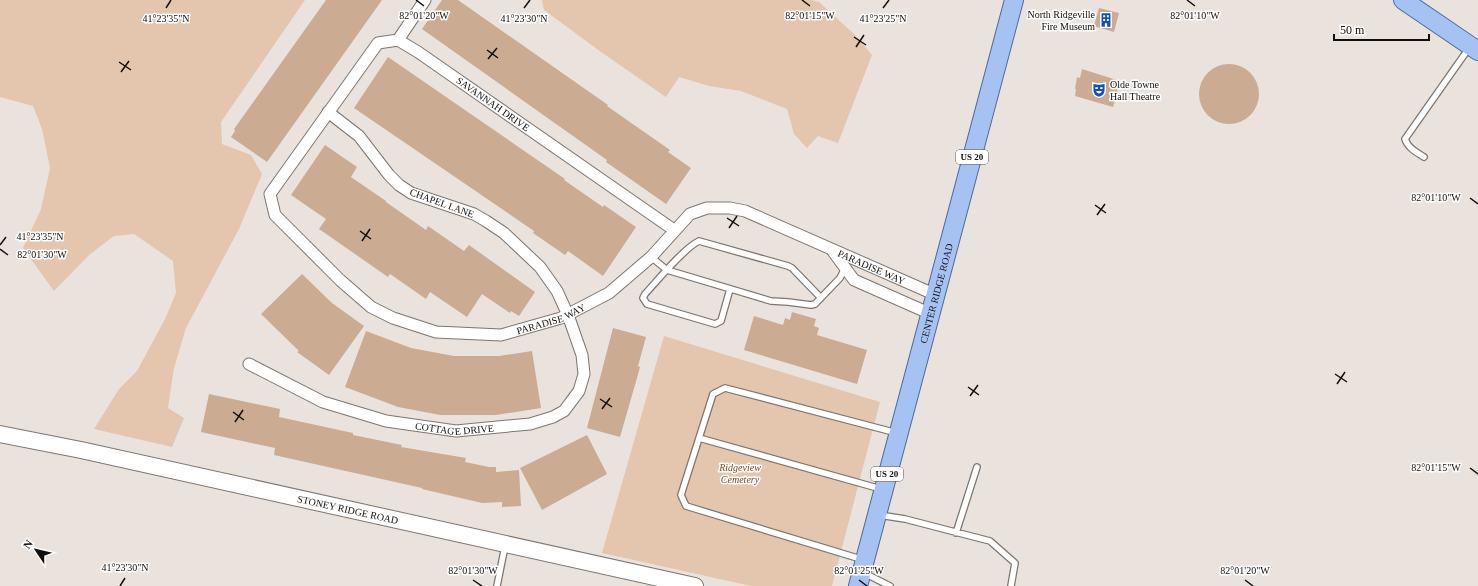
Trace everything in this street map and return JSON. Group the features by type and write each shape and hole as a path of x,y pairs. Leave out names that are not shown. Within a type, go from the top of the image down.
{"main road":[{"name":"CENTER RIDGE ROAD","path":"861,572 1014,0"},
{"path":"1403,0 1474,49"}],"street":[{"path":"328,112 378,43 398,40 425,0"},
{"name":"SAVANNAH DRIVE","path":"398,40 418,52 674,230"},
{"name":"PARADISE WAY","path":"328,112 270,194 275,215 340,280 371,307 393,318 436,332 501,335 568,315 609,292 651,257 690,214 707,208 730,208 745,211 936,295"},
{"name":"CHAPEL LANE","path":"328,112 359,136 389,175 411,193 474,214 504,233 540,267 557,291 568,315"},
{"path":"832,249 854,280 931,314"},
{"name":"COTTAGE DRIVE","path":"249,364 323,402 386,421 456,431 530,424 553,417 564,411 579,392 584,374 582,355 568,315"},
{"name":"STONEY RIDGE ROAD","path":"0,434 104,455 506,544 653,579 695,586"}],"lane":[{"path":"1424,156 1411,148 1406,143 1405,139 1474,49"},
{"path":"730,289 721,321 714,324 647,304 643,298 667,270 691,246 700,241 704,241 788,266 792,268 821,298"},
{"path":"651,257 667,270 730,289 777,302 811,305 815,304 840,278 849,257"},
{"path":"890,586 861,572 686,506 681,495 713,394 725,388 898,434"},
{"path":"699,438 883,489"},
{"path":"956,533 977,467"},
{"path":"877,515 905,519 990,541 1015,563 1011,586"},
{"path":"497,586 506,544"}],"green space":[{"path":"0,0 305,0 221,122 222,144 251,155 262,174 239,229 186,328 174,368 168,408 184,418 172,447 94,429 119,389 137,371 165,319 176,293 173,261 134,234 114,236 89,255 54,291 23,248 41,209 50,168 42,129 33,106 0,97"},
{"path":"542,0 811,0 819,2 854,34 872,55 838,143 818,136 807,148 794,134 787,109 741,91 709,86 679,77 666,97 544,10"},
{"name":"Ridgeview Cemetery","path":"664,336 880,402 832,586 751,586 602,553"}],"building":[{"path":"326,0 382,0 267,162 231,137 235,131 234,129"},
{"path":"442,0 458,0 608,105 607,106 670,150 668,152 691,168 666,204 606,162 607,160 422,29"},
{"name":"North Ridgeville Fire Museum","path":"1099,8 1119,13 1114,32 1094,26"},
{"path":"388,57 565,179 564,180 603,207 604,205 636,227 603,276 568,251 565,255 533,233 534,231 354,108"},
{"path":"1229,64 1246,69 1254,77 1259,94 1254,111 1246,119 1229,124 1212,119 1204,111 1199,94 1204,77 1212,69"},
{"path":"1082,69 1120,81 1113,107 1075,96 1077,77 1080,78"},
{"path":"325,145 357,167 351,177 426,230 428,226 464,251 469,245 535,292 519,316 511,311 510,313 482,294 467,317 430,292 426,299 390,274 388,277 319,229 326,219 291,195"},
{"path":"302,274 332,303 364,326 329,375 297,352 299,351 261,314"},
{"path":"792,312 816,319 814,326 819,328 817,335 867,350 857,384 744,350 754,316 783,325 785,318 790,320"},
{"path":"613,328 646,337 638,366 640,367 620,437 587,428"},
{"path":"366,331 411,348 454,356 499,356 532,351 541,408 496,415 440,415 398,407 345,387"},
{"path":"209,394 280,409 279,417 402,445 401,447 466,458 465,462 496,467 496,472 519,470 521,506 502,507 502,502 482,503 274,455 275,448 201,432"},
{"path":"587,435 607,474 542,510 520,468"}],"place":[{"name":"North Ridgeville Fire Museum","path":"1106,20"},
{"name":"Olde Towne Hall Theatre","path":"1099,90"}]}
